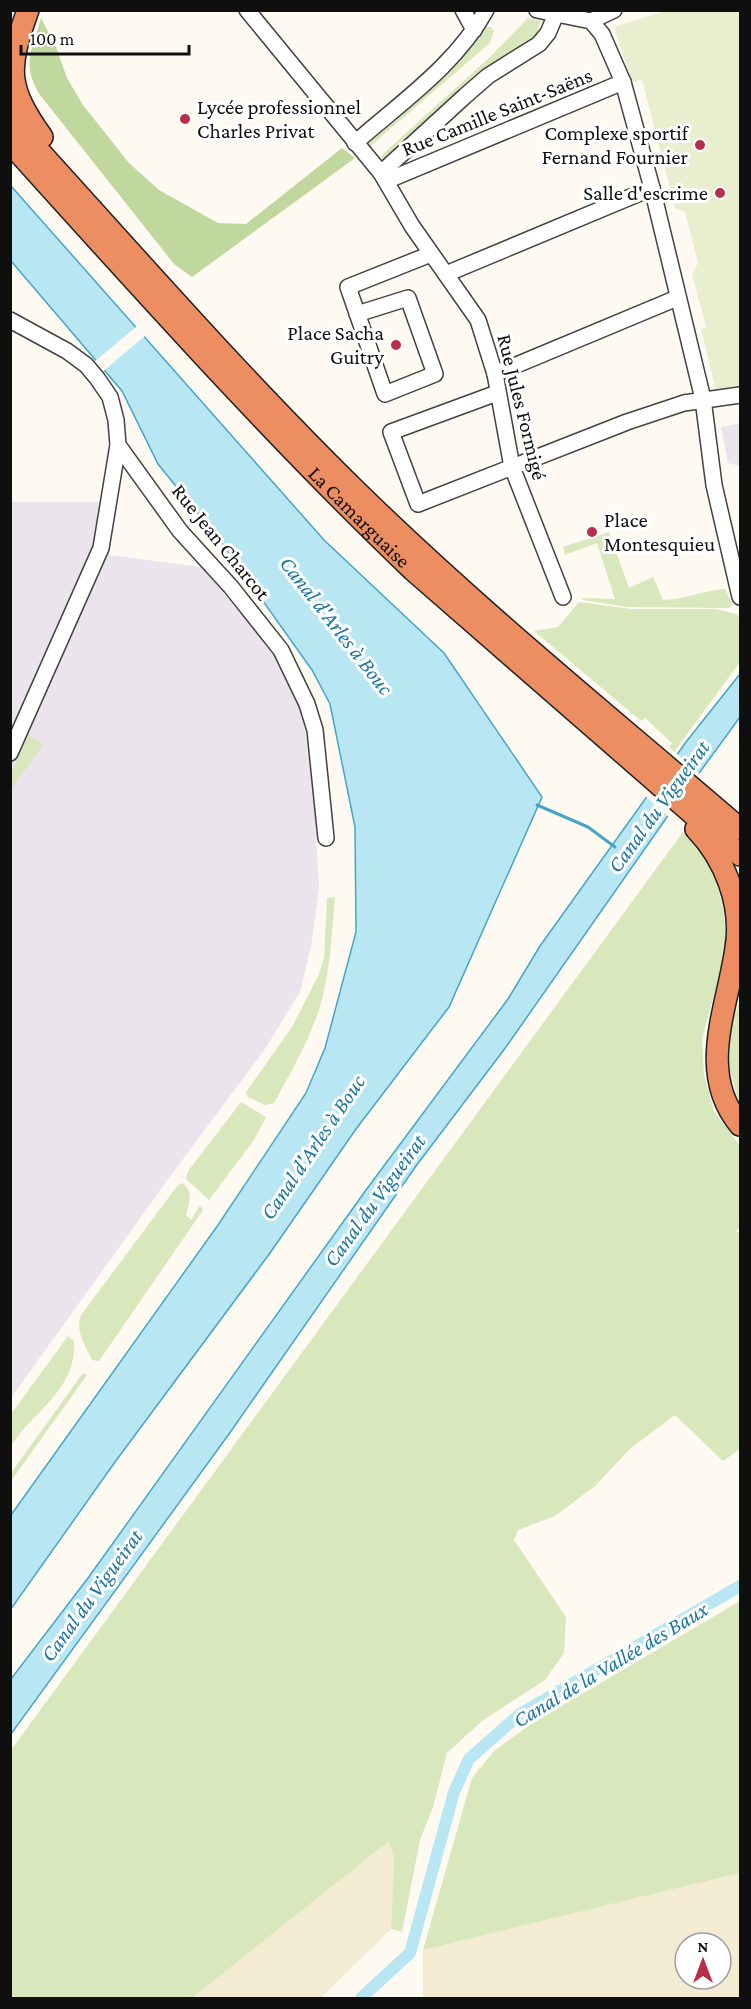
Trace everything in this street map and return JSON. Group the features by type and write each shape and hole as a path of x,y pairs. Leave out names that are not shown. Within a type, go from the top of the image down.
{"highway":[{"path":"28,10 13,53 12,76 25,113 60,161 154,276"},
{"name":"La Camarguaise","path":"10,119 290,425 570,694 654,767"},
{"name":"La Camarguaise","path":"10,143 200,353 365,524 413,570 570,694"},
{"path":"654,767 694,802 741,829"},
{"path":"654,767 694,802 741,855"},
{"path":"694,802 741,814"},
{"path":"694,802 709,843 734,896 737,946 717,1032 717,1061 724,1098 740,1124"},
{"path":"726,998 741,979"}],"street":[{"name":"Rue Jules Formigé","path":"247,10 383,177 412,226 478,321 495,374 512,467 563,597"},
{"path":"463,10 474,30"},
{"path":"358,146 445,63 474,30 486,10"},
{"path":"537,10 591,21 603,34 623,82 652,188 703,399 714,485 741,597"},
{"path":"591,21 614,10"},
{"path":"383,177 480,83 539,44 548,33 556,14"},
{"name":"Rue Camille Saint-Saëns","path":"383,177 623,82"},
{"path":"446,274 652,188"},
{"path":"357,314 408,298 435,374 385,394 357,314 348,287 431,254"},
{"path":"495,374 677,298"},
{"name":"Rue Jean Charcot","path":"10,320 86,365 110,397 116,420 118,445 180,531 231,587 281,650 307,704 315,730 326,838"},
{"path":"497,393 391,432 418,504 627,422 703,399 741,395"},
{"path":"10,753 101,548 118,445"}],"shaded area":[{"path":"740,423 740,466 728,463 721,427"},
{"path":"11,502 101,502 109,555 201,567 268,645 291,683 304,724 314,795 319,889 311,947 300,992 265,1049 11,1398"},
{"path":"390,1840 394,1858 391,1929 321,1998 192,1998"},
{"path":"740,1873 740,1998 423,1998 423,1950"}],"green space":[{"name":"Complexe sportif Fernand Fournier","path":"665,11 740,11 740,387 716,391 701,329 706,327 692,274 698,263 685,212 675,208 642,80 632,82 614,27"},
{"path":"41,18 56,47 67,78 83,105 129,163 159,190 218,223 246,224 342,148 355,158 192,277 174,264 40,95 31,75 30,57"},
{"path":"528,18 541,21 536,36 383,163 382,156 385,152 490,57"},
{"path":"486,27 491,27 494,31 490,43 368,148 365,143"},
{"path":"609,532 629,588 653,577 663,600 725,589 733,605 729,608 626,607 583,600 581,598 615,599 597,543 565,555 563,547"},
{"path":"579,602 631,609 715,609 737,614 740,620 740,662 674,752 669,747 672,743 645,718 641,721 534,631 558,627"},
{"path":"28,734 43,745 11,789 11,774"},
{"path":"683,832 702,849 715,877 724,912 726,949 702,1039 704,1075 714,1111 740,1146 740,1226 736,1232 740,1233 740,1449 723,1461 675,1415 631,1448 595,1486 555,1516 518,1530 514,1540 566,1617 564,1653 545,1680 482,1721 447,1753 433,1807 420,1840 402,1932 391,1929 394,1858 389,1841 192,1998 11,1998 11,1750"},
{"path":"335,897 328,966 316,1020 274,1103 265,1105 248,1097 246,1092 292,1027 319,974 324,958 327,898"},
{"path":"740,1001 740,1107 730,1070 729,1029"},
{"path":"241,1102 266,1117 254,1140 209,1200 186,1179 188,1171"},
{"path":"183,1183 190,1194 186,1215 191,1220 200,1205 203,1210 99,1361 92,1360 80,1332 81,1315 178,1185"},
{"path":"68,1336 74,1341 69,1373 52,1398 11,1446 11,1414"},
{"path":"83,1373 87,1375 11,1481 11,1473"},
{"path":"740,1601 740,1873 423,1950 472,1778 494,1751 531,1724"}],"water":[{"name":"Canal d'Arles à Bouc","path":"11,186 324,540 444,653 542,797 449,1007 356,1129 270,1253 115,1462 11,1609 11,1515 218,1225 306,1093 325,1048 356,932 355,827 330,704 312,670 218,538 158,464 122,391 11,261"},
{"name":"Canal du Vigueirat","path":"740,674 740,717 506,1047 416,1166 229,1434 11,1734 11,1679 88,1578 366,1190 508,999 540,946 686,742"}],"pier":[{"path":"137,326 145,336 101,373 93,363"},
{"path":"675,752 701,775 670,818 644,795"}],"waterway":[{"name":"Canal du Vigueirat","path":"537,805 588,827 615,847"},
{"name":"Canal de la Vallée des Baux","path":"361,1998 410,1953 454,1792 469,1759 520,1714 740,1586"}],"place":[{"name":"Lycée professionnel Charles Privat","path":"185,119"},
{"name":"Complexe sportif Fernand Fournier","path":"700,145"},
{"name":"Salle d'escrime","path":"720,193"},
{"name":"Place Sacha Guitry","path":"396,345"},
{"name":"Place Montesquieu","path":"592,532"}]}
